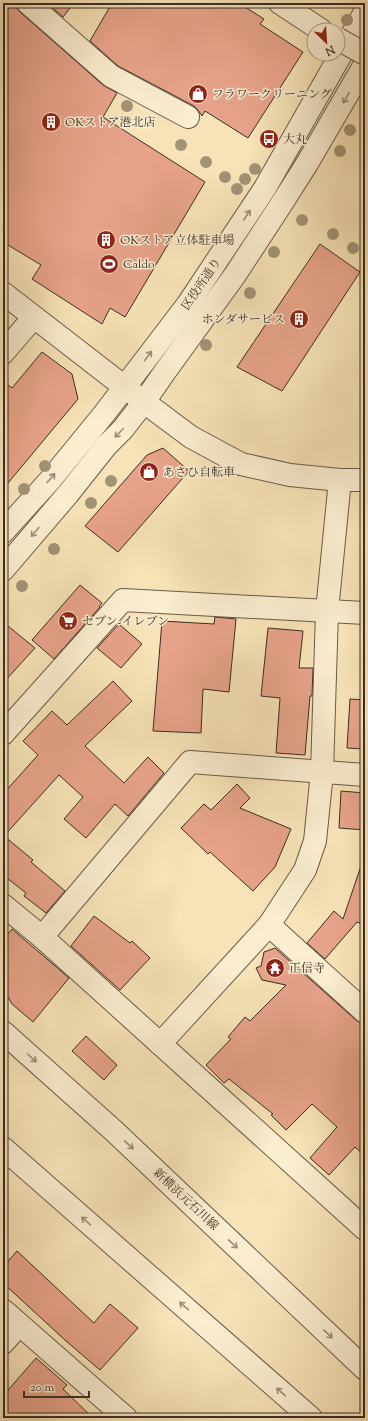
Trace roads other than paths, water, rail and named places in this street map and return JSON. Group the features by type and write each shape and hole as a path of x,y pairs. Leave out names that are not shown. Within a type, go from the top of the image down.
{"street":[{"path":"28,3 111,76 188,117"},
{"path":"280,3 310,22"},
{"name":"区役所通り","path":"3,532 51,479 104,414 188,304 265,188 365,12"},
{"path":"346,44 365,54"},
{"name":"区役所通り","path":"3,570 68,494 106,446 123,429 235,275 308,162 365,64"},
{"path":"3,293 191,437 241,464 290,475 340,480 365,480"},
{"path":"3,353 34,317"},
{"path":"160,1044 269,925 305,870 315,841 322,772 328,610 340,480"},
{"path":"3,734 123,600 365,613"},
{"path":"42,937 190,762 365,775"},
{"path":"3,905 42,937 365,1230"},
{"path":"269,925 365,1012"},
{"name":"新横浜元石川線","path":"3,1032 114,1131 365,1369"},
{"path":"3,1148 311,1418"},
{"path":"3,1310 126,1418"},
{"path":"3,1343 19,1324"}],"place":[{"name":"フラワークリーニング","path":"198,94"},
{"name":"OKストア港北店","path":"51,122"},
{"name":"大丸","path":"269,139"},
{"name":"OKストア立体駐車場","path":"106,240"},
{"name":"Caldo","path":"109,264"},
{"name":"ホンダサービス","path":"299,319"},
{"name":"あさひ自転車","path":"149,472"},
{"name":"セブン-イレブン","path":"68,621"},
{"name":"正信寺","path":"275,968"}]}
